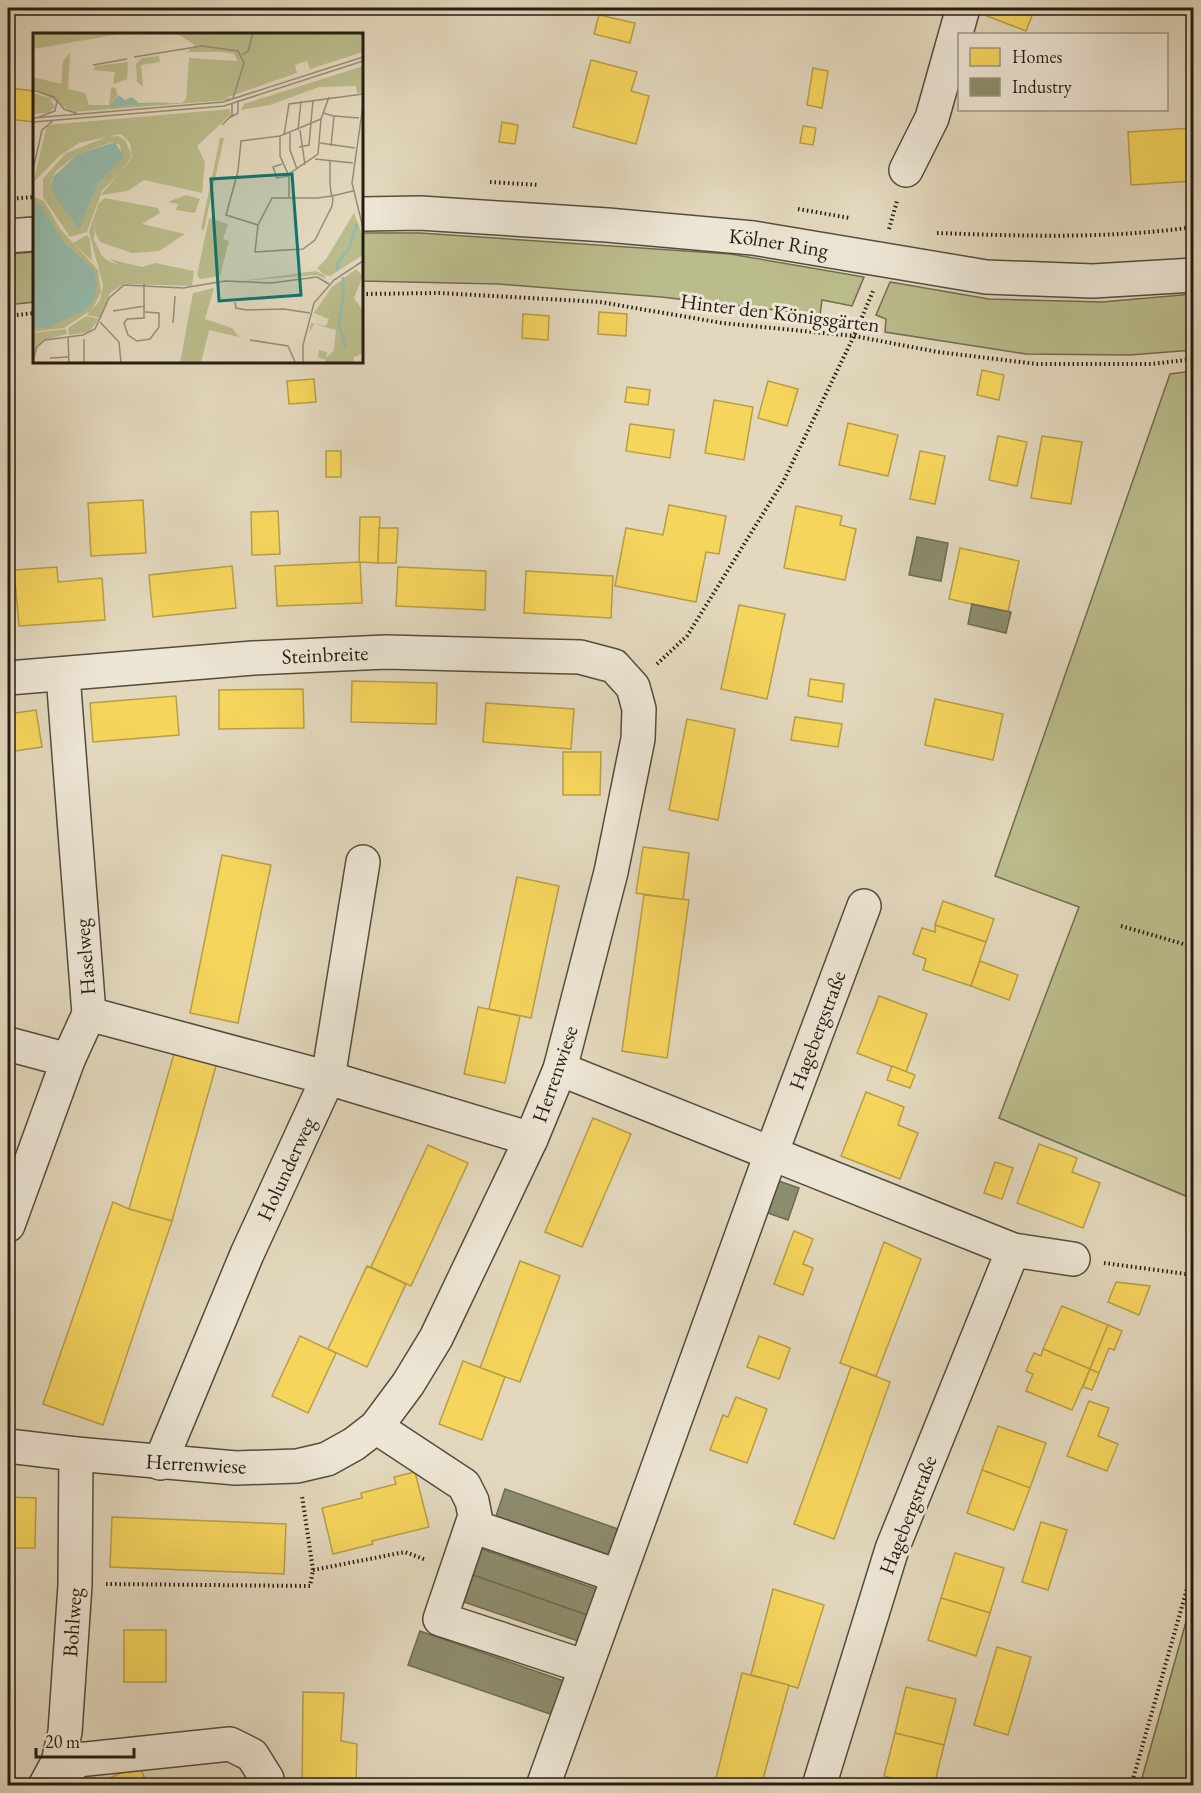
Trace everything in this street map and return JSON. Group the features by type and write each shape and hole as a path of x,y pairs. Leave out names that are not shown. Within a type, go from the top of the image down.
{"street":[{"path":"906,170 932,118 963,8"},
{"name":"Kölner Ring","path":"363,214 420,213 619,226 753,238 986,277 1093,281 1194,275"},
{"path":"8,236 33,234"},
{"name":"Steinbreite","path":"8,678 261,658 386,652 580,657 614,666 633,687"},
{"name":"Haselweg","path":"8,1225 68,1060 89,1014 63,675"},
{"name":"Herrenwiese","path":"8,1446 76,1455 236,1468 297,1466 327,1459 354,1444 376,1427 408,1384 436,1338 531,1139 560,1069 611,872 636,749 639,709 633,687"},
{"name":"Holunderweg","path":"160,1462 247,1254 328,1078 363,862"},
{"name":"Hagebergstraße","path":"543,1785 771,1154 864,906"},
{"path":"89,1014 328,1078 531,1139"},
{"path":"8,1044 68,1060"},
{"path":"560,1069 1013,1250 1073,1260"},
{"name":"Hagebergstraße","path":"819,1785 892,1549 1013,1250"},
{"path":"376,1427 464,1485 472,1501 475,1516 440,1619 571,1662"},
{"name":"Bohlweg","path":"58,1778 65,1732 75,1585 76,1455"},
{"path":"472,1526 603,1571"},
{"path":"58,1778 230,1744 252,1755 267,1779 268,1785"}],"path":[{"path":"633,687 687,636 784,480 854,336 873,290 906,170"},
{"path":"8,199 33,197"},
{"name":"Hinter den Königsgärten","path":"363,294 439,293 600,302 722,322 854,336 938,352 1037,364 1151,364 1194,359"},
{"path":"8,316 33,313"},
{"path":"1122,926 1194,947"},
{"path":"1073,1260 1194,1275"},
{"path":"75,1585 310,1586 314,1570 297,1466"},
{"path":"314,1570 405,1552 456,1571"},
{"path":"1131,1785 1194,1564"}],"green space":[{"path":"363,233 420,233 730,254 864,277 852,306 822,300 820,315 661,297 498,284 363,281"},
{"path":"33,252 33,302 8,305 8,254"},
{"path":"890,282 989,299 1102,302 1193,294 1193,350 1130,355 1026,354 885,332 886,319 876,315"},
{"path":"1194,371 1193,1199 999,1118 1079,907 995,876 1170,374"},
{"path":"1193,1597 1193,1785 1140,1785"}],"building: Homes":[{"path":"990,8 1035,8 1026,31 987,16"},
{"path":"599,15 635,23 630,43 594,34"},
{"path":"591,60 637,72 631,91 649,96 636,144 573,127"},
{"path":"813,68 828,71 822,108 807,105"},
{"path":"8,88 33,91 33,122 8,119"},
{"path":"502,122 518,125 515,144 499,142"},
{"path":"803,126 816,128 813,145 800,143"},
{"path":"1192,128 1194,181 1131,185 1128,132"},
{"path":"599,312 627,314 626,336 598,334"},
{"path":"523,314 549,316 548,340 522,338"},
{"path":"982,370 1004,375 999,400 977,395"},
{"path":"314,379 316,402 289,404 287,381"},
{"path":"768,381 798,389 787,426 758,418"},
{"path":"627,387 650,390 648,405 625,402"},
{"path":"714,400 753,407 744,460 705,453"},
{"path":"848,423 898,435 888,476 839,465"},
{"path":"630,424 674,430 670,458 626,451"},
{"path":"998,436 1027,442 1017,486 989,480"},
{"path":"1042,436 1082,442 1071,504 1031,498"},
{"path":"326,451 341,451 341,477 326,477"},
{"path":"920,451 945,456 935,504 910,499"},
{"path":"143,500 146,553 91,556 88,503"},
{"path":"669,505 726,516 719,554 706,552 696,602 615,586 626,528 663,535"},
{"path":"796,506 842,516 840,525 856,529 845,580 784,568"},
{"path":"278,511 280,554 252,555 251,512"},
{"path":"360,517 380,517 378,563 359,562"},
{"path":"8,524 10,559 8,559"},
{"path":"379,528 398,528 396,563 378,563"},
{"path":"960,548 1019,561 1008,612 949,599"},
{"path":"360,562 362,603 277,606 275,566"},
{"path":"232,566 236,608 153,617 149,575"},
{"path":"57,567 58,582 102,578 105,620 19,626 14,570"},
{"path":"398,567 486,571 485,610 396,606"},
{"path":"526,571 613,576 611,618 524,613"},
{"path":"739,605 785,614 767,699 721,689"},
{"path":"810,679 844,684 842,702 808,696"},
{"path":"352,681 437,683 436,724 351,722"},
{"path":"303,689 304,728 219,729 219,690"},
{"path":"176,696 179,735 93,742 90,703"},
{"path":"935,699 1003,714 993,760 925,745"},
{"path":"486,703 574,709 571,749 483,742"},
{"path":"36,710 42,747 8,752 8,714"},
{"path":"795,717 842,724 838,747 791,740"},
{"path":"687,719 735,729 718,820 669,810"},
{"path":"563,752 601,752 600,795 563,795"},
{"path":"643,847 689,853 683,900 636,893"},
{"path":"222,855 271,865 238,1023 190,1013"},
{"path":"517,877 559,886 531,1018 489,1009"},
{"path":"644,895 689,900 667,1058 622,1051"},
{"path":"943,901 994,919 986,942 935,925"},
{"path":"935,925 986,942 971,986 923,970 926,959 913,954 922,928 935,932"},
{"path":"980,961 1018,975 1009,1000 971,986"},
{"path":"879,996 927,1014 906,1072 857,1053"},
{"path":"478,1007 520,1016 505,1083 464,1074"},
{"path":"176,1047 218,1059 172,1221 129,1209"},
{"path":"892,1066 915,1075 910,1088 887,1080"},
{"path":"866,1092 904,1107 898,1125 918,1133 900,1179 841,1156"},
{"path":"593,1118 631,1134 582,1247 545,1232"},
{"path":"1039,1144 1077,1158 1072,1172 1100,1183 1083,1228 1017,1203"},
{"path":"428,1145 468,1163 411,1286 371,1267"},
{"path":"995,1162 1013,1168 1002,1199 984,1193"},
{"path":"113,1202 172,1221 103,1425 43,1404"},
{"path":"794,1231 813,1239 803,1264 813,1268 803,1295 774,1284"},
{"path":"884,1242 921,1259 876,1376 840,1363"},
{"path":"520,1261 560,1276 520,1382 480,1368"},
{"path":"367,1266 406,1284 367,1367 328,1349"},
{"path":"1116,1282 1150,1286 1139,1315 1108,1302"},
{"path":"1062,1306 1108,1325 1090,1369 1043,1349"},
{"path":"1108,1325 1122,1331 1114,1350 1109,1348 1099,1373 1090,1369"},
{"path":"300,1336 336,1353 308,1413 272,1396"},
{"path":"759,1336 790,1348 779,1379 747,1367"},
{"path":"1043,1349 1090,1369 1072,1410 1026,1391 1033,1374 1026,1371 1034,1353 1041,1356"},
{"path":"463,1361 505,1377 482,1440 439,1424"},
{"path":"851,1367 890,1382 834,1539 794,1524"},
{"path":"1090,1369 1099,1373 1092,1390 1083,1387"},
{"path":"736,1397 767,1409 747,1463 710,1450 723,1415 728,1417"},
{"path":"1089,1401 1109,1408 1098,1436 1118,1444 1107,1471 1067,1456"},
{"path":"998,1426 1046,1443 1030,1488 982,1470"},
{"path":"982,1470 1030,1488 1014,1530 967,1513"},
{"path":"415,1472 429,1527 372,1541 373,1544 333,1554 322,1508 362,1498 361,1493 396,1484 394,1477"},
{"path":"8,1497 36,1498 35,1548 8,1548"},
{"path":"112,1517 286,1524 284,1574 110,1567"},
{"path":"1041,1522 1067,1530 1048,1590 1022,1582"},
{"path":"955,1553 1004,1568 990,1613 941,1598"},
{"path":"773,1589 824,1605 798,1688 751,1675"},
{"path":"941,1598 990,1613 976,1656 928,1640"},
{"path":"124,1630 166,1630 166,1682 124,1682"},
{"path":"997,1647 1031,1657 1008,1735 974,1725"},
{"path":"742,1673 789,1685 761,1786 714,1786"},
{"path":"906,1687 956,1699 944,1745 895,1733"},
{"path":"303,1692 344,1693 341,1741 357,1744 356,1786 302,1786"},
{"path":"895,1733 944,1745 934,1786 920,1786 884,1776"},
{"path":"139,1765 148,1786 103,1786 101,1782"}],"building: Industry":[{"path":"917,537 948,543 941,581 909,575"},
{"path":"972,604 1011,612 1006,633 968,624"},
{"path":"770,1178 799,1188 788,1220 759,1210"},
{"path":"505,1489 618,1529 609,1555 496,1516"},
{"path":"482,1549 596,1589 587,1615 473,1575"},
{"path":"473,1575 587,1615 578,1641 464,1602"},
{"path":"420,1631 564,1681 553,1715 408,1665"}]}
